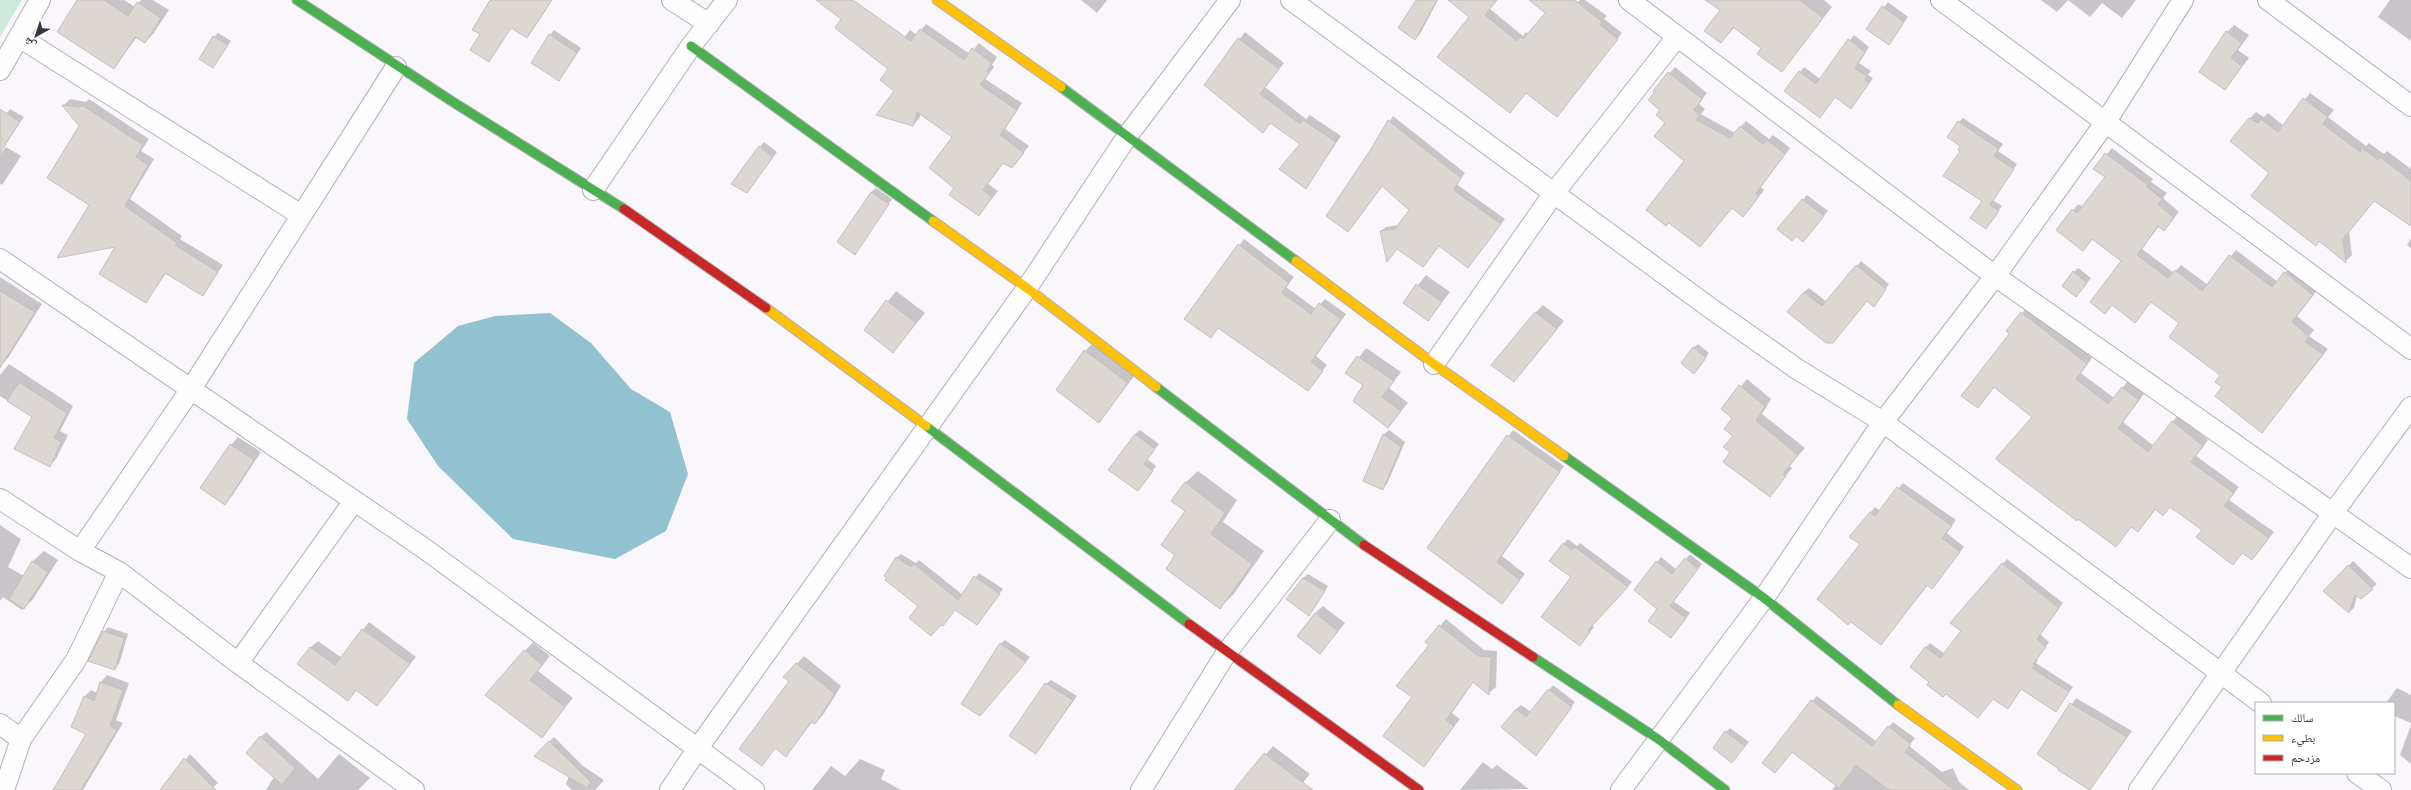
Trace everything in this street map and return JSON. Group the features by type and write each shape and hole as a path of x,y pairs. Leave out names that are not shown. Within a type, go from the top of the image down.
{"street":[{"path":"0,70 40,0"},
{"path":"297,0 396,67 593,190 694,256 927,426 1293,702 1419,790"},
{"path":"672,0 709,24"},
{"path":"593,190 690,46 727,0"},
{"path":"937,0 1128,135 1434,364 1764,598 1914,718 2017,790"},
{"path":"670,790 698,748 1027,288 1128,135 1230,0"},
{"path":"1291,0 1797,369 1884,422 2220,674 2260,702"},
{"path":"1630,0 1995,276 2411,568"},
{"path":"1941,0 2411,349"},
{"path":"1621,790 1764,598 1884,422 1995,276 2105,123 2183,0"},
{"path":"2268,0 2411,106"},
{"path":"19,37 301,215"},
{"path":"1434,364 1554,193 1677,37"},
{"path":"690,46 1027,288 1330,520 1381,557 1658,739 1725,790"},
{"path":"80,552 191,389 396,67"},
{"path":"0,259 425,549 754,790"},
{"path":"2139,790 2333,513 2411,407"},
{"path":"0,499 80,552 119,572 238,663 414,790"},
{"path":"238,663 354,501"},
{"path":"1141,790 1227,652 1330,520"},
{"path":"4,790 21,739 76,660 119,572"},
{"path":"0,724 21,739"},
{"path":"2358,774 2381,790"}],"green space":[{"path":"0,0 22,0 0,37"}],"water":[{"path":"550,313 591,343 631,389 670,412 688,474 666,531 615,559 513,539 438,466 407,419 414,363 458,326 495,316"}],"building":[{"path":"77,0 104,0 128,16 137,2 161,18 145,43 135,37 114,69 57,32"},
{"path":"490,0 552,0 527,38 511,28 489,62 470,50 480,34 472,30"},
{"path":"816,0 853,0 911,41 920,29 964,60 972,48 992,63 987,71 989,73 980,85 1017,110 1000,135 1024,153 1012,168 1003,163 983,190 992,197 979,216 949,195 954,188 929,168 952,137 917,112 913,126 876,115 894,91 880,80 888,69 835,28 841,19"},
{"path":"1416,0 1437,0 1415,40 1398,28"},
{"path":"1448,0 1497,0 1485,15 1517,41 1520,37 1523,39 1545,13 1529,0 1575,0 1602,22 1600,25 1618,39 1557,117 1526,93 1510,113 1437,57 1469,17"},
{"path":"1705,0 1800,0 1823,18 1782,72 1757,54 1761,48 1733,27 1721,43 1704,31 1720,10"},
{"path":"1882,6 1904,22 1889,45 1866,29"},
{"path":"2226,31 2242,43 2231,58 2242,66 2225,90 2199,72"},
{"path":"549,34 577,53 559,81 531,63"},
{"path":"213,36 228,45 213,68 199,59"},
{"path":"1238,38 1279,69 1260,94 1300,124 1303,120 1336,142 1306,189 1279,169 1300,144 1270,123 1263,133 1204,85"},
{"path":"1848,39 1865,52 1855,68 1867,76 1865,80 1869,83 1851,109 1835,97 1820,118 1784,91 1799,71 1816,84"},
{"path":"1668,72 1702,99 1694,110 1700,115 1696,120 1730,138 1740,126 1763,144 1767,140 1785,154 1756,193 1759,196 1743,217 1732,208 1700,247 1669,223 1666,226 1646,210 1684,161 1654,136 1665,123 1656,115 1660,110 1648,100"},
{"path":"2303,98 2328,117 2323,124 2360,152 2362,148 2378,160 2380,157 2411,181 2411,226 2374,201 2343,239 2346,263 2319,241 2316,246 2251,196 2269,173 2230,141 2249,118 2258,123 2261,119 2278,132"},
{"path":"62,105 80,107 82,105 143,145 136,157 148,165 125,206 177,243 175,245 218,272 203,296 165,273 146,303 99,274 115,247 57,258 89,205 47,178 79,126"},
{"path":"0,109 20,122 0,153"},
{"path":"1388,120 1461,178 1454,189 1455,191 1501,224 1468,268 1439,246 1423,267 1397,249 1387,262 1380,231 1395,229 1409,210 1382,186 1348,232 1326,216 1371,149"},
{"path":"1958,121 1999,149 1994,156 2014,169 1990,205 1999,211 1986,229 1970,218 1982,201 1943,176 1960,151 1958,150 1960,146 1947,137"},
{"path":"759,146 773,157 747,193 731,184"},
{"path":"2105,153 2148,185 2147,187 2162,199 2158,204 2174,218 2164,231 2158,226 2137,255 2168,278 2175,270 2202,291 2229,255 2272,287 2284,272 2313,295 2292,322 2309,336 2305,342 2323,354 2262,433 2215,396 2222,387 2215,382 2220,375 2169,337 2179,323 2151,302 2135,323 2112,305 2105,314 2090,302 2121,261 2092,239 2083,251 2056,230 2072,209 2077,213 2105,177 2093,169"},
{"path":"871,192 889,204 855,255 837,242"},
{"path":"1802,199 1824,216 1803,242 1796,236 1792,241 1777,229"},
{"path":"1238,244 1289,283 1282,293 1311,314 1319,303 1341,319 1311,362 1323,371 1308,391 1218,328 1211,338 1184,319"},
{"path":"1856,265 1886,289 1874,307 1867,301 1833,343 1826,343 1787,312 1804,292 1822,306"},
{"path":"2073,271 2087,283 2076,297 2062,286"},
{"path":"1416,284 1442,302 1428,321 1403,303"},
{"path":"0,291 35,312 0,368"},
{"path":"886,300 916,323 893,353 864,330"},
{"path":"1535,312 1557,329 1514,382 1491,365"},
{"path":"2021,312 2087,364 2076,379 2108,404 2122,387 2139,400 2118,428 2148,452 2172,421 2203,446 2191,462 2234,493 2224,506 2269,538 2252,560 2242,553 2233,565 2196,537 2202,530 2170,507 2163,516 2155,509 2138,532 2131,527 2116,547 2078,519 2077,521 1998,461 1996,458 2032,417 1994,387 1978,408 1961,396 2009,334 2006,331"},
{"path":"1693,347 1706,358 1694,374 1681,363"},
{"path":"1084,350 1128,383 1099,423 1056,390"},
{"path":"1357,356 1394,381 1382,397 1401,411 1388,428 1353,401 1363,385 1345,373"},
{"path":"19,382 67,413 54,438 61,442 50,467 14,449 32,417 7,401"},
{"path":"1739,385 1765,406 1756,421 1798,455 1783,474 1786,476 1770,497 1723,462 1730,452 1723,447 1733,436 1724,429 1732,418 1721,409"},
{"path":"1135,434 1155,449 1144,464 1153,471 1138,491 1108,470"},
{"path":"1383,434 1401,447 1383,490 1363,481"},
{"path":"1507,435 1560,472 1497,562 1520,580 1502,604 1427,548"},
{"path":"230,444 254,460 225,505 200,488"},
{"path":"1185,482 1225,513 1211,534 1252,564 1220,609 1166,569 1175,555 1161,545 1185,511 1171,501"},
{"path":"1897,487 1952,526 1942,538 1960,552 1932,589 1927,585 1881,645 1851,622 1848,625 1817,599 1860,544 1849,537 1870,512 1875,516"},
{"path":"1563,543 1572,550 1575,547 1628,587 1588,630 1590,632 1580,646 1541,617 1571,577 1549,561"},
{"path":"896,557 911,567 914,564 958,600 974,576 1000,594 977,625 955,610 943,626 941,625 931,636 909,618 918,606 885,580 887,578 884,576"},
{"path":"1685,558 1698,569 1670,606 1686,618 1671,638 1648,621 1657,609 1634,590 1656,561 1672,574"},
{"path":"32,561 48,572 24,609 9,599"},
{"path":"2002,563 2059,608 2037,639 2046,647 2033,664 2035,665 2032,668 2069,692 2056,712 2021,689 2008,709 1993,699 1978,718 1946,694 1943,697 1927,685 1929,682 1910,667 1925,647 1940,658 1961,631 1950,623"},
{"path":"2348,565 2373,589 2361,599 2355,595 2349,613 2323,591"},
{"path":"1303,578 1325,591 1309,616 1286,599"},
{"path":"1315,613 1338,631 1320,654 1297,636"},
{"path":"1439,625 1478,656 1491,657 1489,695 1473,682 1446,720 1454,726 1424,767 1383,736 1412,697 1396,686 1429,645 1425,642"},
{"path":"362,629 410,664 377,706 356,690 348,701 297,664 310,647 335,665"},
{"path":"103,631 124,638 115,670 88,661"},
{"path":"1000,643 1026,662 980,716 961,704"},
{"path":"524,650 542,665 530,680 565,707 542,738 485,695"},
{"path":"796,663 835,694 815,724 811,722 786,757 775,748 762,766 739,749 789,681 783,677"},
{"path":"100,682 123,690 110,726 117,730 81,790 53,790 86,734 71,727 84,696 94,701"},
{"path":"1045,683 1073,700 1036,754 1009,736"},
{"path":"1548,689 1572,707 1536,756 1501,727 1516,709 1526,717"},
{"path":"1811,700 1872,746 1888,726 1911,744 1905,752 1954,790 1889,790 1856,765 1839,788 1792,752 1775,773 1762,763"},
{"path":"2070,703 2127,737 2090,790 2058,770 2059,769 2037,754"},
{"path":"1725,731 1745,746 1732,763 1713,748"},
{"path":"260,736 295,768 282,785 246,753"},
{"path":"549,741 591,782 587,788 534,756"},
{"path":"1264,753 1273,760 1313,790 1234,790"},
{"path":"184,758 216,790 160,790"}],"traffic: fast":[{"path":"297,0 453,102 624,209"},
{"path":"691,46 933,221"},
{"path":"1061,87 1296,261"},
{"path":"1156,387 1364,545"},
{"path":"926,426 1189,624"},
{"path":"1564,456 1764,598 1898,705"},
{"path":"1533,657 1658,739 1725,790"}],"traffic: slow":[{"path":"937,0 1061,87"},
{"path":"933,221 1027,288 1156,387"},
{"path":"1296,261 1434,364 1564,456"},
{"path":"766,308 926,426"},
{"path":"1898,705 2017,790"}],"traffic: jam":[{"path":"624,209 766,308"},
{"path":"1364,545 1533,657"},
{"path":"1189,624 1419,790"}]}
